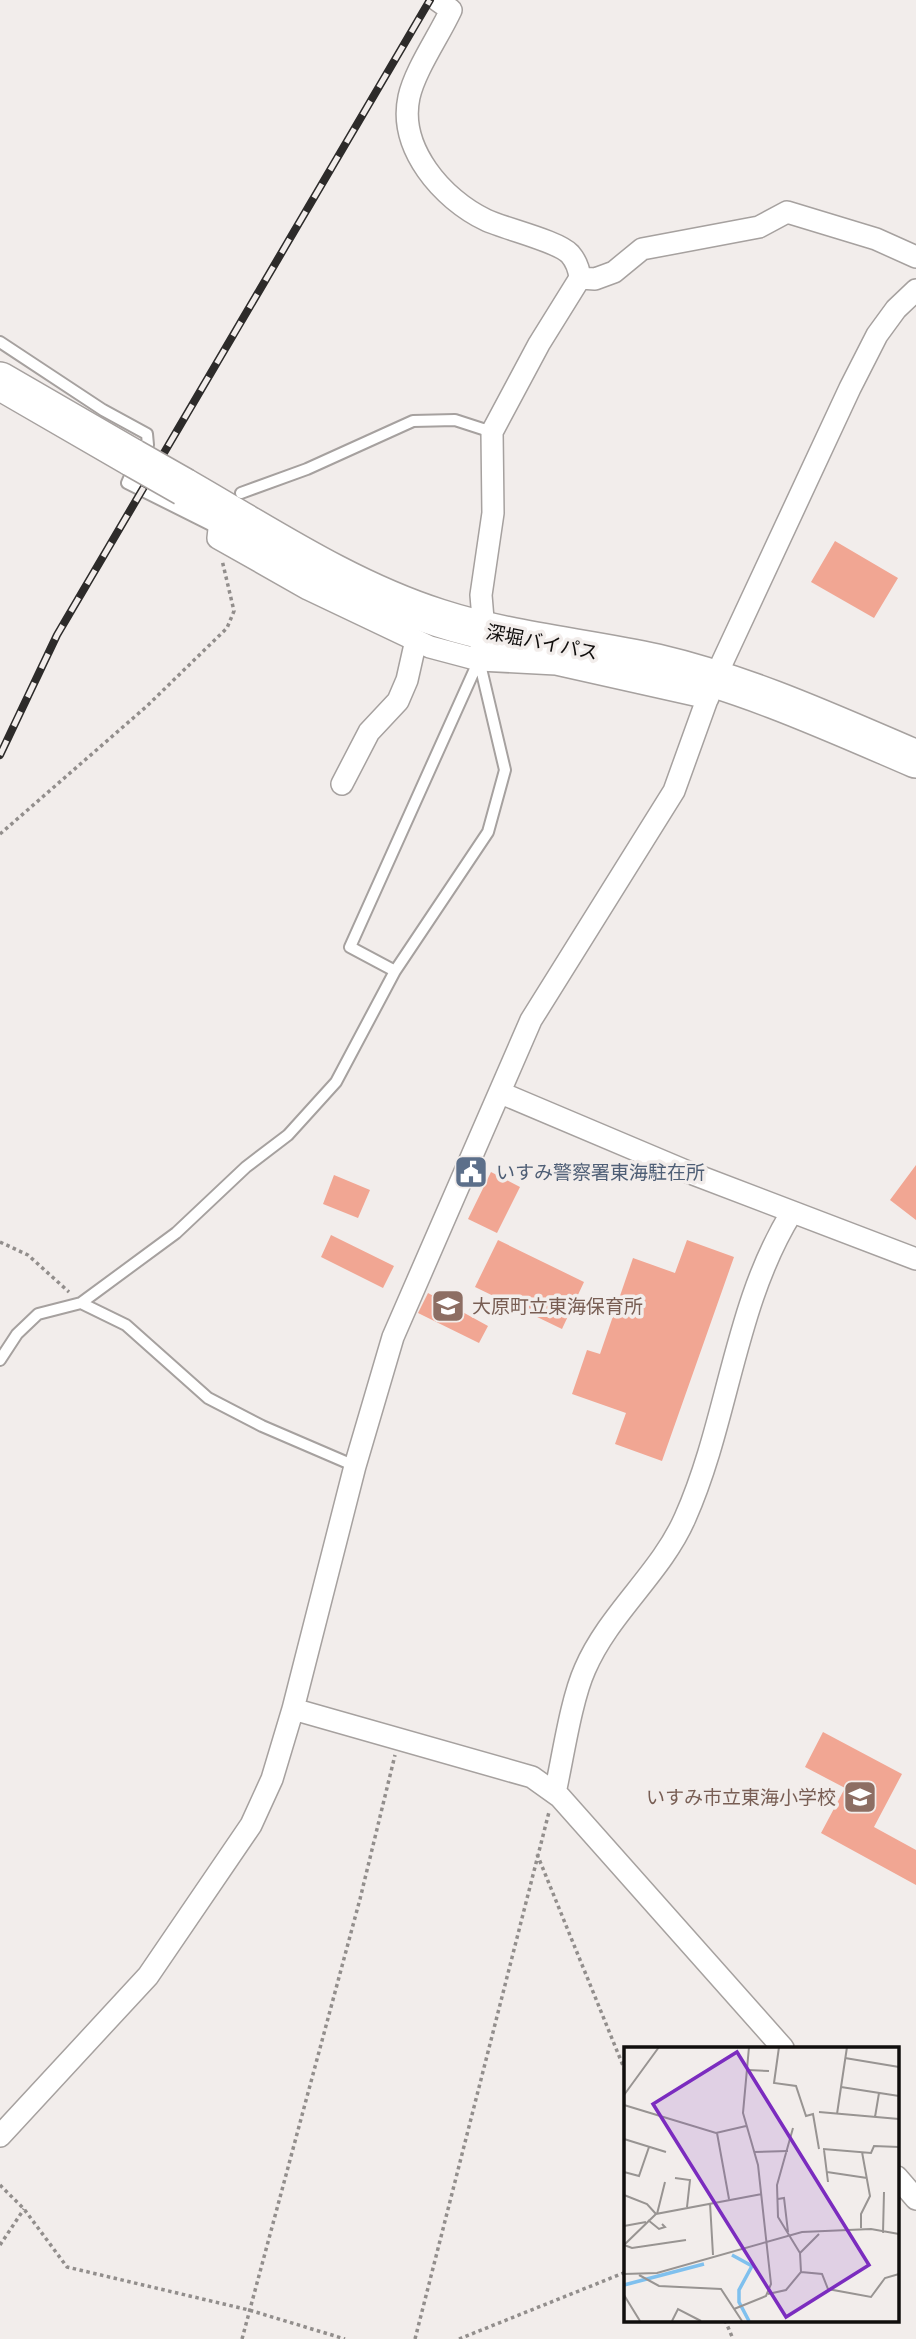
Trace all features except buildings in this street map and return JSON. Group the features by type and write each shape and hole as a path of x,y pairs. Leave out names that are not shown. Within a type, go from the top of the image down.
{"highway":[{"path":"0,382 137,460"},
{"name":"深堀バイパス","path":"137,460 373,593 436,617 482,646 658,663 711,689 796,708 916,760"}],"street":[{"path":"219,533 308,589 416,640 482,646 481,595 493,513 492,432 539,344 580,278 578,267 568,253 484,219 447,192 418,157 406,116 409,94 451,10 437,0"},
{"path":"580,278 595,279 614,272 642,249 759,226 787,212 876,239 916,257"},
{"path":"0,2136 148,1976 251,1825 272,1779 293,1709 355,1466 393,1337 531,1020 674,791 711,689 877,335 895,309 916,290"},
{"path":"342,784 369,732 398,701 407,680 416,640"},
{"path":"501,1093 688,1172 916,1259"},
{"path":"555,1793 584,1670 605,1634 656,1566 684,1521 701,1478 751,1301 774,1240 792,1212"},
{"path":"293,1709 532,1777 555,1793 781,2047"},
{"path":"898,2177 916,2199"}],"lane":[{"path":"0,341 103,410 147,434 127,483 219,533"},
{"path":"242,493 307,469 413,421 455,420 492,432"},
{"path":"395,971 350,947 482,646"},
{"path":"0,1360 17,1334 38,1314 81,1303 176,1233 246,1167 288,1135 336,1082 395,971 488,832 505,770 482,646"},
{"path":"81,1303 126,1325 208,1398 262,1426 355,1466"}],"path":[{"path":"0,834 147,706 228,628 234,611 219,533"},
{"path":"0,1242 28,1255 81,1303"},
{"path":"242,2339 356,1912 399,1739"},
{"path":"415,2339 537,1853 555,1793"},
{"path":"537,1853 624,2070"},
{"path":"0,2185 24,2209 67,2267 249,2310 345,2339"},
{"path":"0,2245 24,2209"},
{"path":"459,2339 624,2272"},
{"path":"726,2322 733,2339"}],"railway":[{"path":"0,755 57,635 430,0"}],"place":[{"name":"いすみ警察署東海駐在所","path":"471,1172"},
{"name":"大原町立東海保育所","path":"448,1306"},
{"name":"いすみ市立東海小学校","path":"860,1797"}]}
